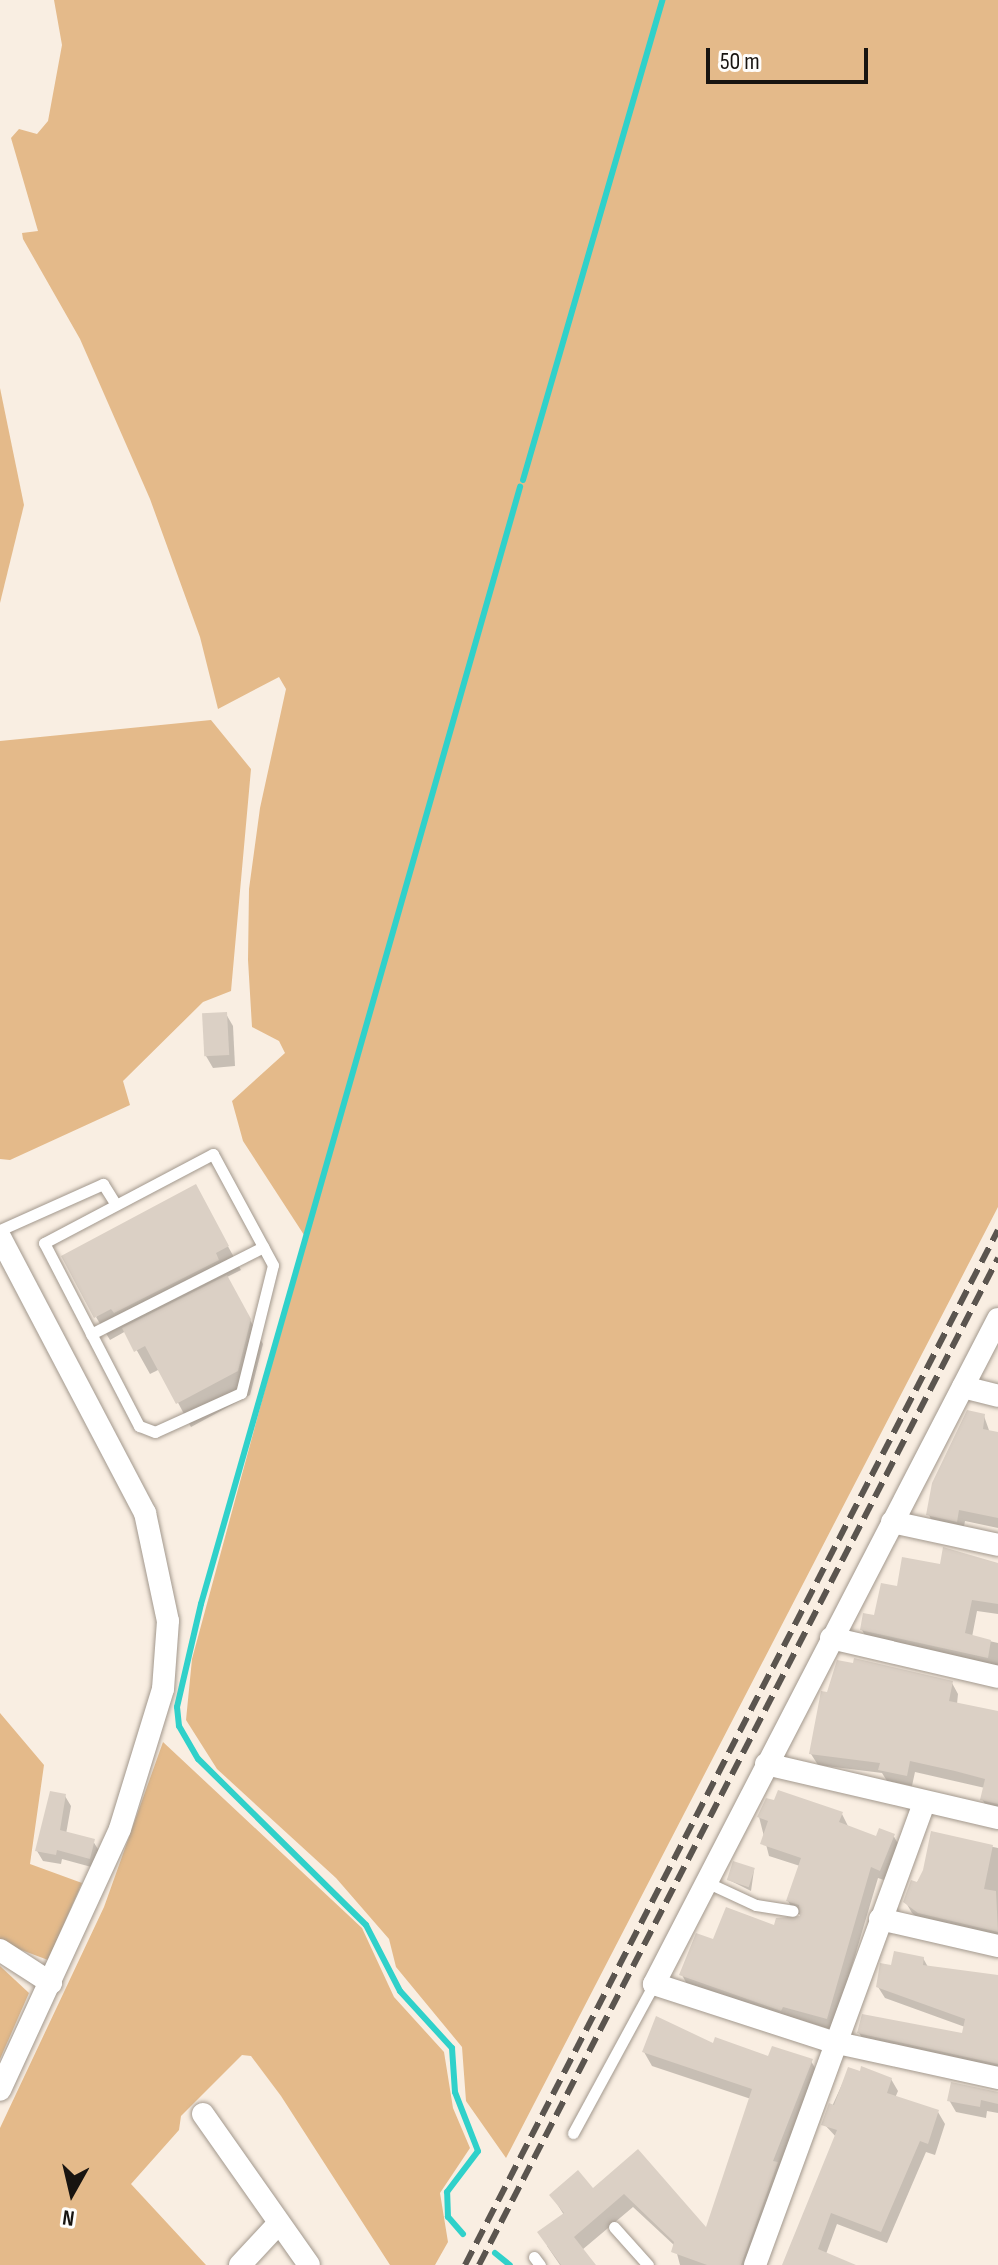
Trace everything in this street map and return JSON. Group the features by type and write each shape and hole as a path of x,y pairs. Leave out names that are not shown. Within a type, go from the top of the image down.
{"street":[{"path":"0,1237 145,1513 168,1621 163,1689 132,1790 101,1876 0,2090"},
{"path":"998,1319 704,1881 654,1984 833,2042 998,2078"},
{"path":"963,1387 998,1396"},
{"path":"892,1522 998,1545"},
{"path":"831,1638 998,1677"},
{"path":"766,1764 924,1804 998,1818"},
{"path":"755,2265 833,2042 924,1804"},
{"path":"880,1919 998,1946"},
{"path":"0,1950 51,1983"},
{"path":"203,2114 309,2265"},
{"path":"240,2265 279,2223"}],"lane":[{"path":"213,1154 263,1247 273,1265 241,1393 155,1432 139,1426 44,1243 213,1154"},
{"path":"0,1230 103,1184 115,1203"},
{"path":"91,1334 263,1247"},
{"path":"704,1881 756,1905 793,1911"},
{"path":"573,2133 654,1984"},
{"path":"614,2227 648,2265"}],"shaded area":[{"path":"54,0 998,0 998,1207 506,2158 466,2101 462,2047 396,1967 389,1939 336,1878 217,1769 186,1720 192,1659 306,1238 243,1141 232,1101 285,1053 279,1041 252,1027 248,960 249,889 260,808 286,689 279,677 218,709 200,637 150,499 80,339 23,239 22,233 38,231 11,138 19,129 37,134 48,121 62,45"},
{"path":"0,388 24,505 0,603"},
{"path":"211,720 251,769 231,991 203,1002 123,1081 130,1105 10,1160 0,1159 0,741"},
{"path":"0,1713 44,1765 30,1864 82,1883 48,1960 0,1942"},
{"path":"163,1742 362,1928 394,1997 444,2052 453,2108 470,2148 440,2193 448,2242 435,2265 390,2265 281,2096 251,2056 242,2055 181,2116 179,2130 131,2184 206,2265 0,2265 0,2128 104,1907"},
{"path":"0,1966 29,1993 0,2059"}],"building":[{"path":"227,1012 229,1055 204,1056 202,1013"},
{"path":"196,1184 229,1246 216,1253 219,1260 114,1313 111,1309 94,1318 61,1256"},
{"path":"227,1275 251,1319 238,1371 176,1404 145,1346 134,1352 122,1328"},
{"path":"967,1410 985,1414 983,1429 998,1432 998,1518 959,1510 957,1522 926,1515 932,1483"},
{"path":"943,1547 998,1563 998,1604 972,1600 965,1633 991,1640 988,1658 860,1630 863,1613 874,1615 881,1583 897,1586 902,1557 940,1564"},
{"path":"854,1658 953,1681 949,1701 998,1711 998,1804 980,1800 985,1779 955,1771 910,1761 907,1776 878,1770 880,1763 809,1754 821,1691 827,1692 837,1660 853,1663"},
{"path":"778,1790 843,1812 839,1822 876,1836 879,1828 895,1834 880,1871 871,1867 827,2019 783,2007 781,2011 679,1975 696,1933 713,1939 726,1907 774,1925 776,1918 800,1916 799,1905 786,1901 801,1858 760,1844 768,1821 757,1817 766,1798 774,1800"},
{"path":"50,1791 66,1794 60,1830 95,1839 90,1859 57,1850 56,1855 35,1851"},
{"path":"931,1831 993,1845 984,1889 996,1891 998,1932 918,1913 903,1902 911,1880 917,1882 923,1870"},
{"path":"733,1861 755,1868 749,1887 727,1880"},
{"path":"894,1951 924,1957 923,1965 998,1975 998,2064 857,2033 862,2014 962,2033 965,2019 876,1987 880,1963 891,1965"},
{"path":"656,2016 713,2043 715,2037 768,2056 772,2046 813,2059 773,2161 778,2162 741,2265 707,2265 671,2252 674,2242 624,2194 574,2237 596,2265 561,2265 537,2232 564,2213 549,2195 578,2170 593,2188 638,2149 706,2227 752,2089 642,2052"},
{"path":"861,2066 892,2078 887,2093 939,2110 928,2144 920,2141 881,2232 831,2213 818,2249 856,2265 782,2265 837,2130 821,2125 829,2103 834,2105 848,2067 860,2071"},
{"path":"951,2082 998,2092 998,2104 981,2100 980,2107 947,2101"}],"waterway":[{"path":"523,480 662,0"},
{"path":"463,2234 448,2217 447,2192 478,2151 455,2092 452,2048 400,1991 366,1925 198,1759 179,1726 177,1707 201,1604 520,487"},
{"path":"495,2253 510,2265"}],"railway":[{"path":"465,2265 998,1230"},
{"path":"479,2265 998,1258"}]}
